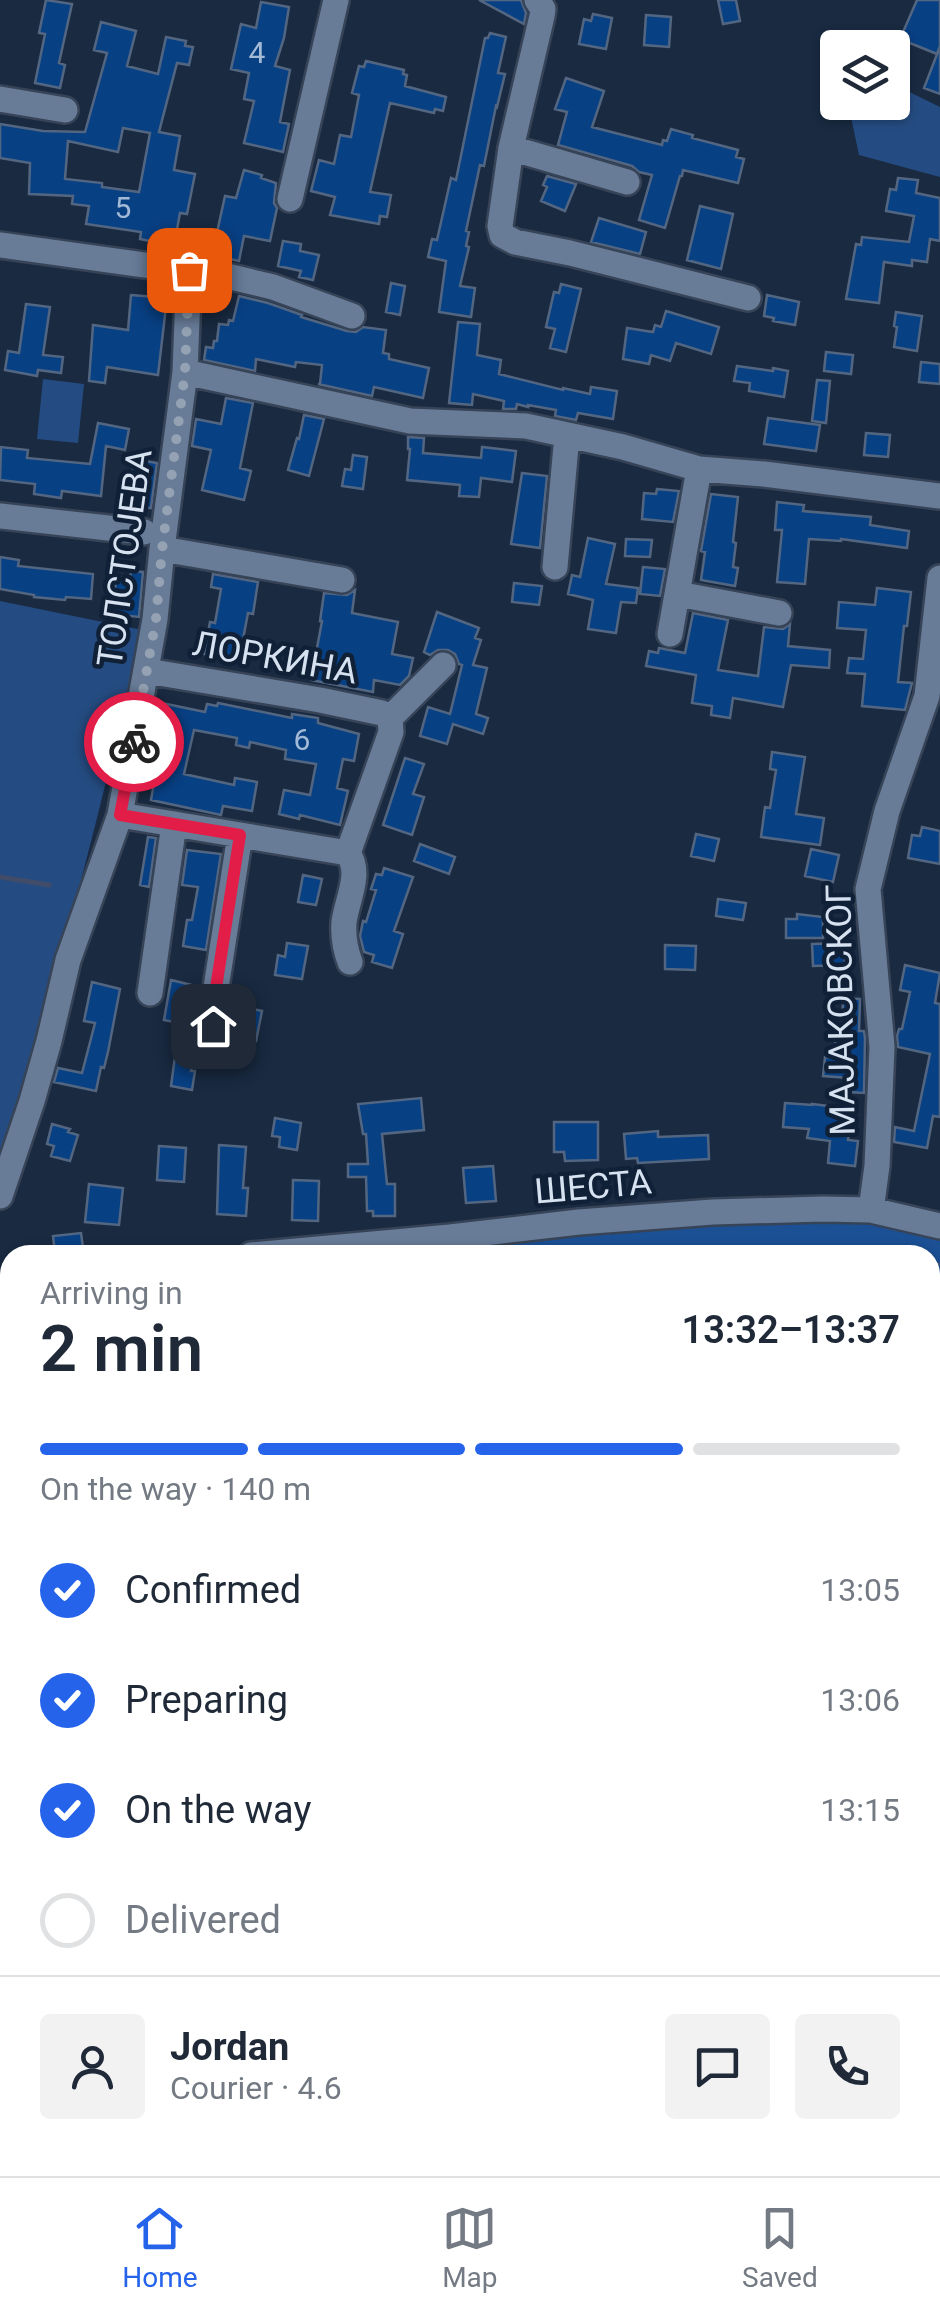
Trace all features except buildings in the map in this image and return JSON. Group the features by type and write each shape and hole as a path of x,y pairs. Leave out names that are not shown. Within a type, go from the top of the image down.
{"street":[{"path":"290,200 336,0"},
{"path":"538,0 542,16 512,148 500,226 502,236 748,298"},
{"path":"0,99 65,110"},
{"path":"512,148 627,182"},
{"path":"0,245 189,270 273,287 352,316"},
{"name":"ТОЛСТОЈЕВА","path":"0,1196 45,1056 68,960 120,815 156,619 153,540 185,372 189,270"},
{"path":"185,372 410,421 526,426 623,447 699,469 940,496"},
{"path":"555,567 568,435"},
{"path":"670,634 699,469"},
{"path":"0,516 153,540 342,580"},
{"name":"МАЈАКОВСКОГ","path":"870,1210 877,1166 882,1047 868,889 887,810 934,698 940,578"},
{"path":"678,594 779,613"},
{"name":"ЛОРКИНА","path":"348,853 391,732 390,718 444,665"},
{"name":"ЛОРКИНА","path":"147,671 320,700 390,718"},
{"path":"120,815 348,853 355,870 344,932 350,962"},
{"path":"150,992 174,824"},
{"path":"213,1026 240,835"},
{"name":"ШЕСТА","path":"350,1245 714,1212 870,1210 940,1226"}],"shaded area":[{"path":"910,92 940,107 940,177 859,155 852,120 910,120"},
{"path":"43,379 84,384 78,443 37,439"},
{"path":"0,601 142,630 77,896 0,1158"},
{"path":"713,1212 940,1226 940,1245 358,1245"}],"waterway":[{"path":"0,877 49,885"}],"way so far":[{"path":"134,742 156,619 185,372 189,270"}],"route":[{"path":"134,742 120,815 240,835 213,1026"}]}
